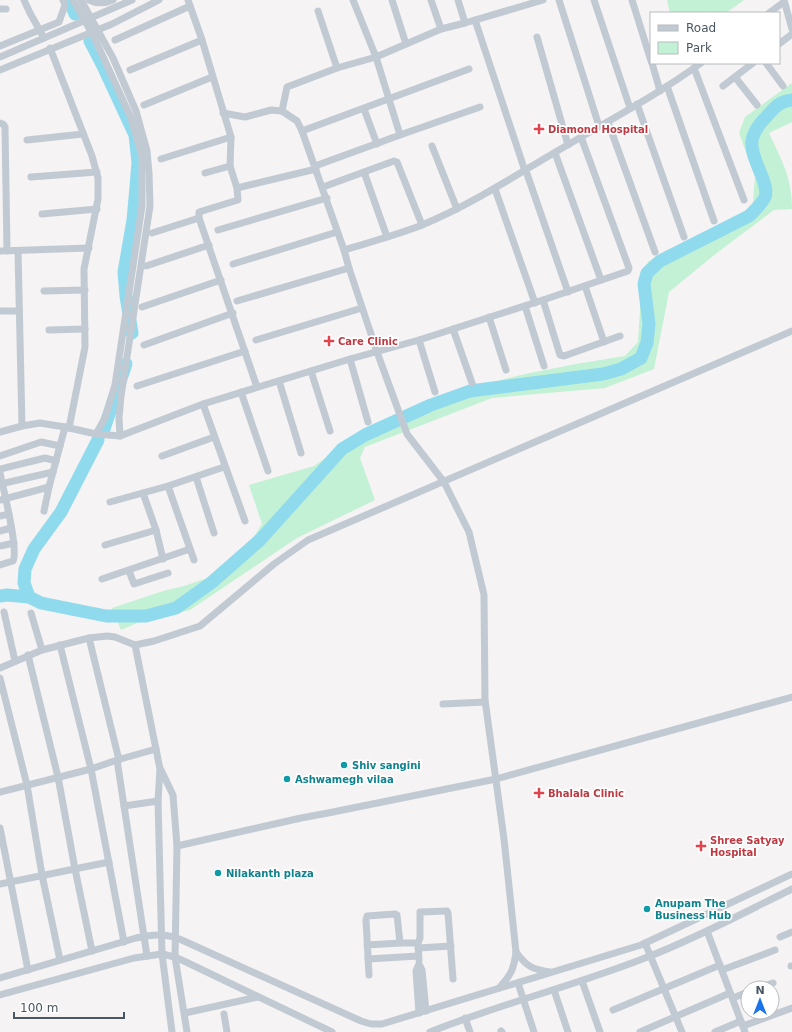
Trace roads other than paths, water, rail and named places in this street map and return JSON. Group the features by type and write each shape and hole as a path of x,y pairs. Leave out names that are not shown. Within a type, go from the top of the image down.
{"street":[{"path":"24,0 44,38"},
{"path":"0,46 59,22 65,5 63,0"},
{"path":"72,0 94,37 131,118 142,156 142,206 115,385 105,418 96,434"},
{"path":"81,0 113,58 136,111 147,151 149,173 150,206 121,396 119,418 120,436"},
{"path":"93,1 97,3 106,3 113,0"},
{"path":"0,56 132,0"},
{"path":"0,70 50,48 112,24 159,0"},
{"path":"353,0 376,57 400,135"},
{"path":"392,0 406,44"},
{"path":"431,0 441,29"},
{"path":"458,0 465,23"},
{"path":"282,111 287,88 337,68 376,57 441,29 531,2 543,0"},
{"path":"559,0 599,126"},
{"path":"594,0 630,108"},
{"path":"632,0 650,59"},
{"path":"770,12 784,1 792,29"},
{"path":"115,40 189,3 202,40 231,138 230,166 237,188 238,200 199,212 199,218 233,313 257,387"},
{"path":"318,11 337,68"},
{"path":"475,20 525,171 568,292"},
{"path":"780,43 792,34"},
{"path":"538,37 568,145"},
{"path":"130,70 202,40"},
{"path":"44,511 60,446 67,427 85,347 86,330 84,269 97,209 99,188 92,156 50,48"},
{"path":"652,64 663,88 714,221"},
{"path":"723,86 752,64"},
{"path":"767,64 783,86"},
{"path":"344,250 422,225 495,189 608,122 698,65 744,200"},
{"path":"302,131 389,100 469,69"},
{"path":"144,105 212,77"},
{"path":"735,77 756,105"},
{"path":"637,104 684,237"},
{"path":"237,188 316,168 400,135 480,107"},
{"path":"364,109 377,144"},
{"path":"223,113 245,117 271,110 282,111 297,121 316,168 377,352 407,434 444,482 469,532 484,595 485,702 504,839 516,952 514,967 509,978 499,988"},
{"path":"608,122 655,252"},
{"path":"0,123 3,124 4,127 4,251 89,248"},
{"path":"27,140 83,134"},
{"path":"0,432 40,423 67,427 96,434 120,436 203,404 350,359 419,340 535,303 628,271 629,270 581,137"},
{"path":"161,160 231,138"},
{"path":"432,146 456,209"},
{"path":"555,153 602,280"},
{"path":"322,187 394,161 399,163 422,225"},
{"path":"206,173 230,166"},
{"path":"31,177 96,172"},
{"path":"364,172 387,237"},
{"path":"495,189 535,303"},
{"path":"218,230 326,198"},
{"path":"42,214 97,209"},
{"path":"152,233 199,218"},
{"path":"233,264 337,232"},
{"path":"146,266 209,245"},
{"path":"18,251 22,426"},
{"path":"237,301 349,268"},
{"path":"142,306 221,280"},
{"path":"585,286 604,342"},
{"path":"44,291 85,290"},
{"path":"543,300 560,355 564,356 620,336"},
{"path":"525,306 544,366"},
{"path":"256,340 362,308"},
{"path":"0,311 19,310"},
{"path":"144,345 233,313"},
{"path":"489,317 506,370"},
{"path":"453,329 472,384"},
{"path":"49,330 86,330"},
{"path":"0,668 42,650 90,638 107,636 115,637 135,645 154,641 200,626 274,564 308,540 792,331"},
{"path":"419,340 435,392"},
{"path":"137,386 245,351"},
{"path":"350,359 368,422"},
{"path":"311,371 330,431"},
{"path":"280,381 301,453"},
{"path":"241,392 268,471"},
{"path":"203,404 224,467 245,521"},
{"path":"162,456 214,437"},
{"path":"0,456 41,442 60,446"},
{"path":"0,469 45,458 56,461"},
{"path":"110,502 168,486 224,467"},
{"path":"1,484 53,472"},
{"path":"0,473 3,499 9,514 14,543 14,560 0,565"},
{"path":"196,477 214,533"},
{"path":"168,486 194,560"},
{"path":"3,499 49,487"},
{"path":"143,493 156,530 163,559"},
{"path":"0,516 9,514"},
{"path":"0,531 11,528"},
{"path":"105,545 156,530"},
{"path":"0,546 14,543"},
{"path":"102,579 190,549"},
{"path":"128,571 134,584 168,573"},
{"path":"4,612 16,661"},
{"path":"31,613 42,650"},
{"path":"90,638 118,760 147,956"},
{"path":"60,645 91,769 124,942"},
{"path":"135,645 160,769 158,801 162,954 172,1032"},
{"path":"28,655 58,776 92,951"},
{"path":"0,678 27,785 42,875 60,960"},
{"path":"177,846 301,818 496,779 792,697"},
{"path":"443,704 485,702"},
{"path":"0,792 58,776 91,769 156,749"},
{"path":"160,769 173,795 177,846 175,957 187,1032"},
{"path":"124,806 158,801"},
{"path":"0,828 28,970"},
{"path":"0,884 109,862"},
{"path":"0,978 145,936 153,934 162,935 176,937 361,1021 371,1024 382,1024 645,943 792,874"},
{"path":"430,1032 465,1018 582,981 650,956 707,931 792,889"},
{"path":"422,1012 416,971 419,964 418,945 420,938 420,912 445,910 448,913 452,979"},
{"path":"369,975 367,916 397,915 400,943"},
{"path":"707,931 743,1026"},
{"path":"780,937 792,932"},
{"path":"367,945 400,943 451,946"},
{"path":"645,943 682,1032"},
{"path":"613,1010 664,988 721,967 775,950"},
{"path":"516,952 525,963 534,970 552,972"},
{"path":"0,995 134,958 162,954 175,957 332,1032"},
{"path":"368,959 418,956"},
{"path":"582,981 600,1032"},
{"path":"518,983 522,1000 534,1032"},
{"path":"554,990 568,1032"},
{"path":"640,1032 675,1016 740,994"},
{"path":"184,1013 258,997"},
{"path":"715,1032 743,1026 792,1008"},
{"path":"224,1014 227,1032"},
{"path":"465,1018 470,1032"},
{"path":"370,1032 371,1024"}],"waterway":[{"path":"69,0 75,14"},
{"path":"90,41 135,135 138,162 136,187 133,220 124,272 132,333"},
{"path":"98,440 61,512 34,549 25,569 24,583 29,597 41,603 106,616 146,616 176,608 211,583 260,540 342,449 365,435 431,405 470,391 603,374 621,369 641,358 647,343 649,324 644,284 647,273 660,261 749,216 760,205 764,200 766,190 753,153 752,139 759,124 778,105 792,100"},
{"path":"104,429 126,364"},
{"path":"0,596 7,595 29,597"}],"place":[{"name":"Diamond Hospital","path":"539,129"},
{"name":"Care Clinic","path":"329,341"},
{"name":"Shiv sangini","path":"344,765"},
{"name":"Ashwamegh vilaa","path":"287,779"},
{"name":"Bhalala Clinic","path":"539,793"},
{"name":"Shree Satyay Hospital","path":"701,846"},
{"name":"Nilakanth plaza","path":"218,873"},
{"name":"Anupam The Business Hub","path":"647,909"}]}
